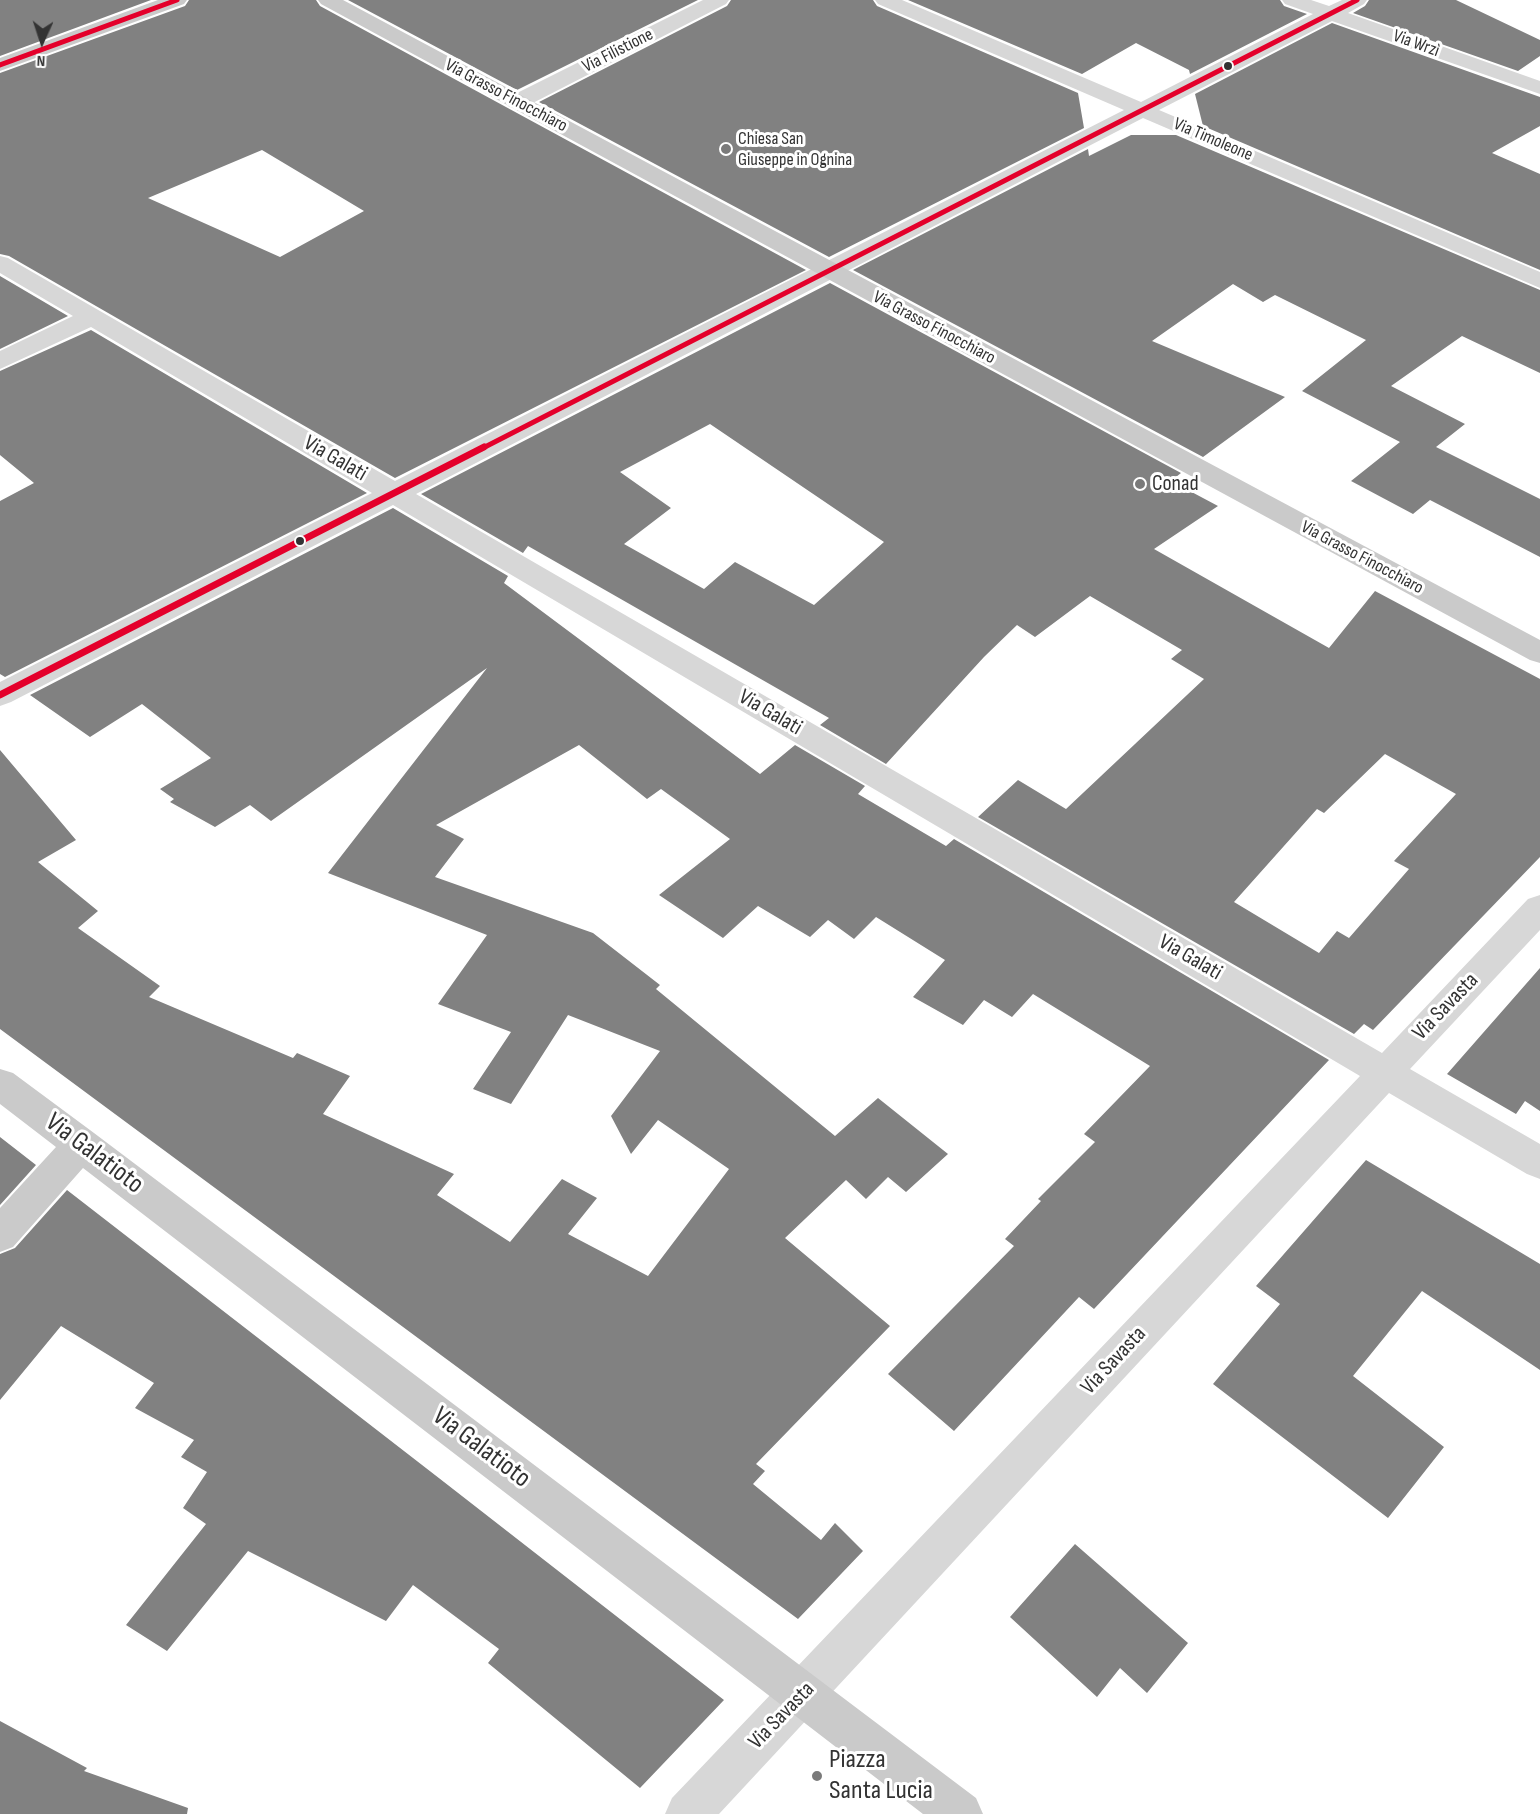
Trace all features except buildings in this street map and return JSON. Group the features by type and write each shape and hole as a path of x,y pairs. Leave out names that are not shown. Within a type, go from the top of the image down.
{"main road":[{"path":"0,65 177,0"},
{"name":"Via Grasso Finocchiaro","path":"328,0 829,272 1540,653"},
{"name":"Via Galatioto","path":"0,1084 960,1814"},
{"path":"0,1234 81,1144"}],"street":[{"name":"Via Filistione","path":"517,102 720,0"},
{"name":"Via Timoleone","path":"885,0 1540,280"},
{"name":"Via Wrzì","path":"1292,0 1540,88"},
{"path":"0,695 1357,0"},
{"name":"Via Galati","path":"0,263 1540,1163"},
{"path":"0,361 91,317"},
{"name":"Via Savasta","path":"688,1814 1540,908"}],"transit line":[{"path":"0,65 177,0"},
{"path":"0,695 1357,0"}],"place":[{"name":"Chiesa San Giuseppe in Ognina","path":"726,149"},
{"name":"Conad","path":"1140,484"},
{"name":"Piazza Santa Lucia","path":"817,1776"}]}
